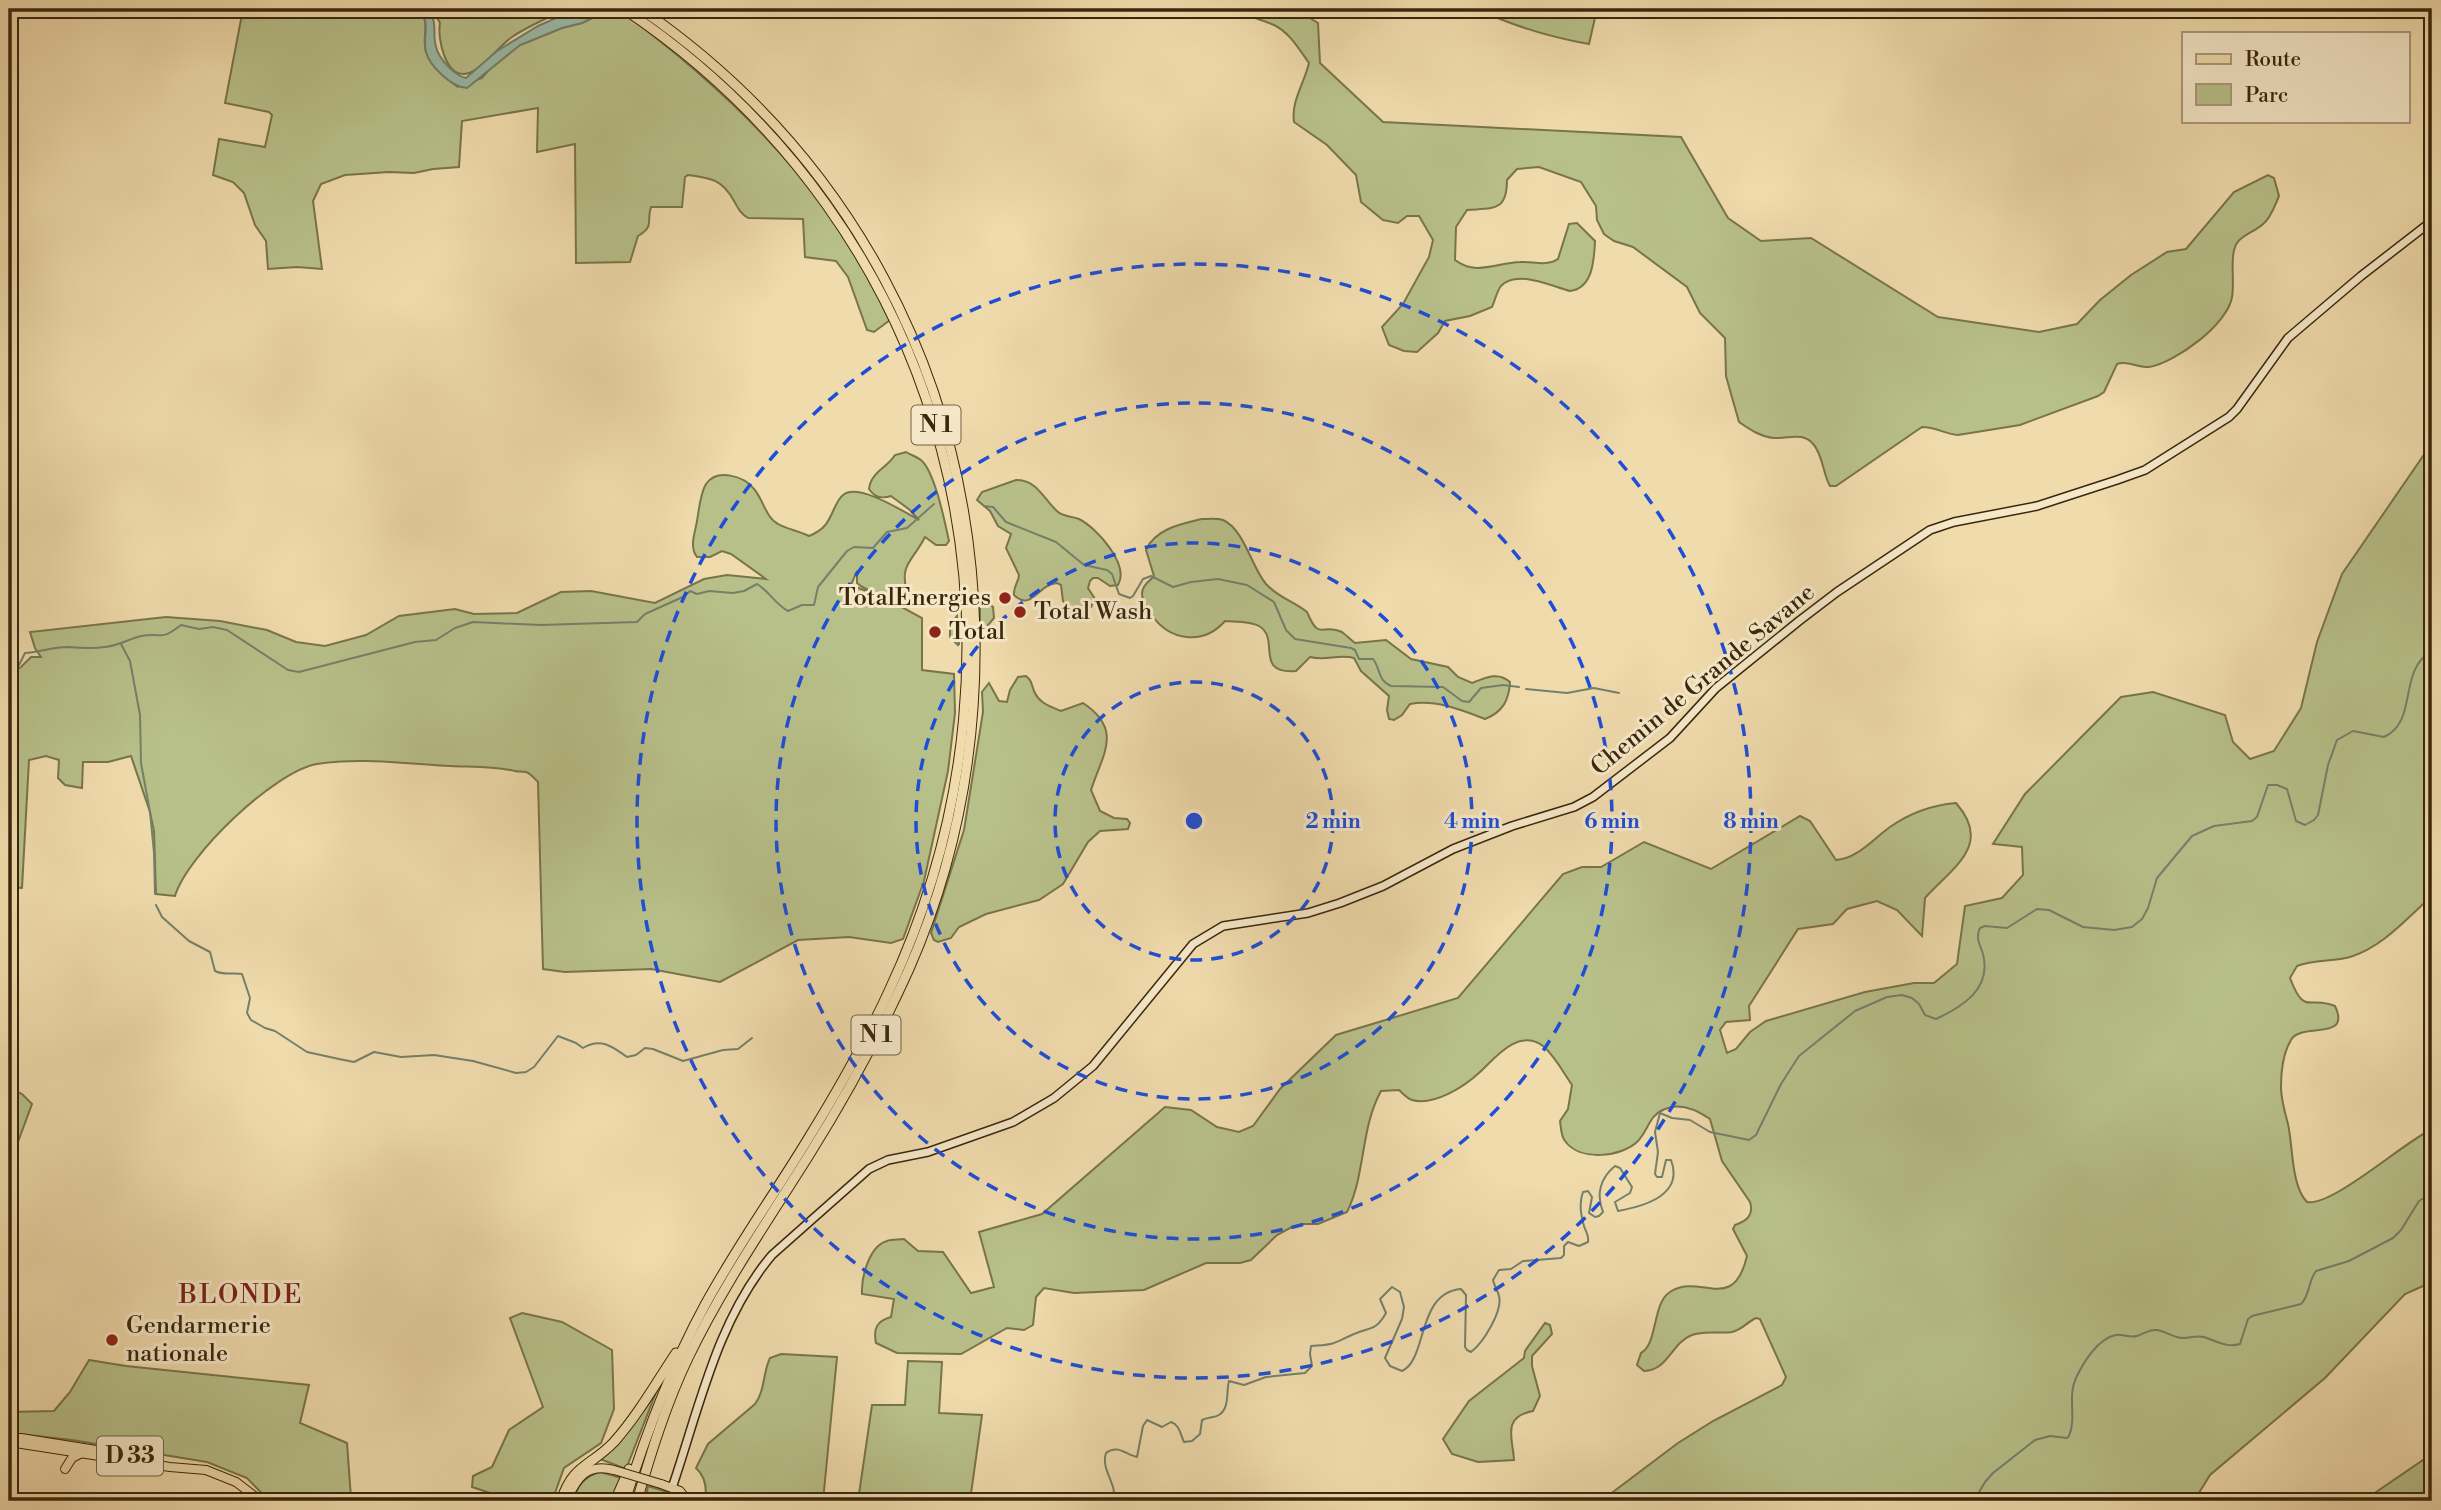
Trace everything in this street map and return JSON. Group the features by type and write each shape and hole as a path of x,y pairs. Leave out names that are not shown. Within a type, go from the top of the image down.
{"highway":[{"name":"N 1","path":"624,9 688,56 768,131 802,169 861,255 901,332 929,402 952,489 965,595 967,670 961,748 949,818 940,855 909,946 888,994 810,1136 733,1258 692,1332 656,1410 625,1501"},
{"name":"N 1","path":"640,1501 661,1441 663,1421 686,1363 715,1307 831,1118 884,1019 925,930 949,855 967,773 974,704 975,649 971,561 961,488 937,399 920,351 897,302 870,252 841,207 774,124 695,50 641,9"},
{"path":"567,1499 573,1474 615,1441 692,1332"},
{"path":"615,1501 656,1410"}],"main road":[{"name":"D 33","path":"9,1440 21,1438 206,1470 236,1482 261,1501"},
{"name":"D 33","path":"9,1440 83,1454 191,1468"},
{"path":"65,1469 72,1458 83,1454"},
{"path":"567,1499 577,1480 596,1468 614,1470 661,1484 685,1495 688,1501"}],"street":[{"name":"Chemin de Grande Savane","path":"672,1488 715,1356 741,1302 761,1269 772,1255 869,1169 888,1160 928,1153 1013,1122 1054,1098 1093,1066 1193,944 1223,926 1308,913 1340,903 1383,886 1453,849 1511,826 1574,807 1593,797 1670,738 1716,688 1799,621 1930,530 1954,522 2037,506 2136,473 2166,457 2229,417 2288,338 2432,221"}],"green space":[{"path":"243,9 418,9 424,19 428,57 439,72 458,87 482,78 495,63 520,45 582,23 611,9 618,9 713,86 772,144 848,240 890,320 874,332 867,330 848,277 836,261 805,257 803,219 748,218 725,188 703,177 685,177 682,207 651,207 648,226 638,236 630,262 576,263 575,144 537,152 538,108 462,121 459,167 414,173 345,175 321,184 313,201 322,269 268,269 266,241 255,225 244,193 233,182 213,175 219,139 265,147 272,115 269,112 225,103"},
{"path":"432,9 566,9 518,33 474,71 461,74 454,71 445,57 440,39 440,23"},
{"path":"1237,9 1295,9 1318,23 1320,63 1383,122 1681,137 1728,218 1761,241 1811,238 1938,317 2039,332 2077,324 2100,300 2131,275 2167,252 2186,249 2234,192 2268,175 2274,178 2279,196 2266,221 2237,243 2233,261 2233,291 2228,308 2211,330 2186,350 2149,367 2117,364 2104,392 2098,396 2020,425 1958,435 1922,427 1836,486 1830,486 1819,454 1810,441 1800,437 1769,437 1739,422 1726,376 1725,338 1700,313 1687,287 1633,247 1614,241 1604,234 1597,220 1596,206 1581,182 1539,167 1517,169 1507,180 1504,198 1497,206 1467,210 1456,227 1455,260 1478,268 1553,261 1558,259 1569,224 1577,223 1595,241 1591,272 1583,285 1570,291 1534,280 1507,281 1501,286 1492,307 1470,316 1445,321 1438,333 1417,352 1404,351 1389,345 1382,327 1403,304 1429,257 1433,240 1419,216 1407,216 1398,223 1383,220 1361,202 1356,175 1327,145 1294,122 1296,100 1309,63 1293,41 1279,28"},
{"path":"1477,9 1597,9 1589,44 1532,30"},
{"path":"2432,443 2432,896 2394,931 2362,952 2344,959 2297,966 2290,978 2300,997 2304,1001 2335,1006 2338,1017 2337,1024 2331,1028 2304,1032 2291,1040 2283,1063 2281,1087 2295,1176 2307,1202 2333,1195 2432,1129 2432,1282 2405,1294 2325,1378 2210,1475 2194,1501 1601,1501 1678,1443 1713,1421 1782,1385 1786,1377 1760,1319 1756,1318 1732,1332 1692,1335 1679,1344 1665,1361 1652,1369 1644,1371 1637,1365 1641,1353 1650,1341 1664,1297 1681,1287 1724,1288 1733,1284 1741,1274 1747,1256 1733,1229 1749,1217 1750,1202 1722,1161 1710,1119 1689,1108 1677,1106 1660,1112 1652,1119 1638,1141 1622,1151 1601,1155 1572,1148 1563,1137 1560,1121 1568,1109 1572,1085 1551,1054 1534,1041 1516,1042 1500,1052 1466,1084 1439,1098 1421,1101 1410,1099 1399,1090 1381,1091 1369,1121 1357,1182 1347,1212 1318,1224 1303,1224 1290,1228 1277,1235 1251,1260 1240,1263 1206,1263 1144,1290 1074,1293 1044,1288 1036,1297 1033,1325 1024,1330 1007,1328 961,1354 897,1353 876,1343 876,1329 879,1323 891,1317 894,1299 862,1294 862,1287 867,1263 881,1244 889,1240 904,1239 918,1251 943,1252 971,1293 994,1287 979,1232 1042,1214 1165,1107 1191,1110 1217,1127 1239,1132 1253,1126 1280,1089 1336,1035 1458,998 1563,874 1582,867 1601,867 1644,842 1711,869 1800,816 1810,821 1836,860 1844,859 1914,814 1956,803 1971,831 1970,843 1957,865 1925,898 1922,936 1897,910 1877,901 1847,909 1833,924 1798,929 1749,1006 1750,1020 1726,1022 1720,1030 1727,1053 1736,1049 1750,1032 1766,1021 1865,992 1914,983 1934,983 1957,964 1965,906 2002,898 2023,875 2022,847 1993,844 2025,794 2121,697 2153,692 2225,715 2233,742 2250,759 2274,751 2301,708 2317,642 2342,574"},
{"path":"906,452 921,460 931,475 949,541 946,545 936,545 925,537 906,569 905,597 866,589 857,583 857,571 851,585 889,600 922,618 922,670 954,674 955,713 948,771 924,881 903,939 891,943 849,937 798,940 720,982 651,969 565,972 543,969 538,782 526,772 483,767 350,761 317,764 299,770 257,798 214,838 196,859 175,896 156,894 154,831 131,756 108,762 83,762 82,788 65,785 58,778 59,760 46,756 29,760 22,888 9,887 9,674 31,657 41,657 30,632 166,617 220,621 267,630 296,642 325,646 366,635 399,616 455,609 474,614 517,613 561,592 591,591 655,603 704,579 727,575 766,579 731,554 722,551 710,557 697,557 693,540 701,497 711,479 723,475 744,480 757,493 774,521 809,536 825,525 840,498 850,492 870,495 919,520 891,496 879,497 869,489 876,474 895,455"},
{"path":"1016,480 1030,483 1060,514 1079,519 1094,530 1116,558 1121,577 1118,585 1110,586 1098,578 1093,578 1088,588 1095,599 1091,607 1071,610 1063,601 1061,585 1057,583 1050,584 1031,599 1020,599 1014,595 1019,575 1006,548 1011,534 998,526 990,511 977,500 982,492"},
{"path":"1202,519 1221,519 1230,525 1242,540 1266,584 1307,612 1315,627 1342,632 1355,643 1386,640 1411,659 1448,667 1458,677 1472,683 1491,676 1501,677 1510,682 1504,705 1485,719 1439,704 1410,704 1402,715 1394,720 1389,719 1389,696 1361,671 1354,658 1310,657 1296,671 1283,670 1271,662 1268,639 1265,632 1255,624 1225,621 1216,629 1197,637 1177,635 1167,630 1151,614 1143,599 1143,588 1154,576 1146,550 1162,532"},
{"path":"980,596 993,607 994,618 980,635"},
{"path":"957,616 958,645 950,637 950,626"},
{"path":"1026,676 1036,695 1045,704 1061,711 1083,703 1096,713 1103,723 1106,744 1091,790 1100,811 1114,818 1127,819 1130,823 1128,829 1100,831 1088,842 1063,884 1039,900 986,914 959,927 951,938 938,942 931,933 964,830 983,712 982,692 989,683 999,701 1007,702 1018,677"},
{"path":"9,1088 22,1094 32,1104 9,1166"},
{"path":"522,1313 562,1322 612,1350 614,1409 601,1443 564,1468 552,1501 502,1501 502,1497 472,1487 473,1476 492,1467 509,1430 543,1407 510,1318"},
{"path":"1545,1323 1550,1325 1552,1334 1532,1356 1540,1396 1533,1411 1516,1418 1513,1424 1511,1437 1514,1460 1478,1462 1452,1454 1443,1439 1469,1401 1524,1358 1525,1351"},
{"path":"781,1354 837,1357 823,1501 705,1501 705,1483 696,1468 708,1444 755,1404 761,1393 770,1358"},
{"path":"89,1360 309,1385 300,1423 347,1443 351,1498 356,1501 269,1501 247,1478 207,1462 72,1440 9,1433 9,1412 54,1411 70,1392"},
{"path":"908,1361 942,1362 939,1413 982,1415 970,1501 858,1501 872,1405 905,1405"},
{"path":"657,1390 626,1469 600,1459"},
{"path":"2432,1454 2432,1501 2363,1501"},
{"path":"600,1472 622,1478 610,1501 575,1501 582,1482"},
{"path":"648,1486 677,1495 683,1501 645,1501"}],"shaded area":[{"path":"418,9 429,10 432,15 435,42 440,56 452,70 466,78 497,51 538,26 574,10 610,9 582,23 520,45 467,88 448,80 428,58 425,19"}],"waterway":[{"path":"9,670 19,665 25,653 62,647 110,646 141,636 165,635 181,625 227,630 288,670 299,672 415,642 436,640 455,628 473,622 541,625 637,622 645,614 685,596 690,591 697,594 709,591 733,593 757,584 788,611 802,605 814,605 818,587 847,551 854,547 873,548 887,532 907,528 934,504"},
{"path":"984,506 993,507 1006,522 1056,542 1084,565 1107,570 1112,574 1119,594 1130,598 1143,579 1151,576 1173,587 1218,579 1247,585 1274,602 1286,630 1295,639 1351,648 1359,659 1373,659 1381,677 1391,686 1443,687 1462,701 1469,702 1481,688 1503,685 1519,687"},
{"path":"121,644 130,661 140,715 141,763 150,812 155,894"},
{"path":"1112,1501 1114,1490 1106,1466 1106,1453 1118,1450 1137,1457 1143,1426 1147,1420 1162,1427 1174,1423 1184,1442 1192,1441 1200,1434 1202,1420 1222,1412 1226,1404 1229,1381 1244,1385 1266,1377 1305,1373 1312,1366 1311,1346 1334,1343 1379,1323 1386,1313 1380,1299 1392,1287 1400,1292 1404,1307 1402,1319 1385,1358 1390,1366 1402,1371 1410,1364 1436,1302 1447,1293 1461,1289 1466,1295 1465,1347 1471,1352 1486,1334 1498,1310 1499,1296 1493,1280 1499,1270 1511,1269 1523,1261 1561,1258 1568,1242 1579,1246 1588,1242 1581,1213 1583,1192 1588,1191 1592,1197 1589,1213 1595,1217 1603,1212 1600,1199 1603,1181 1615,1166 1620,1168 1632,1187 1630,1193 1615,1202 1618,1211 1650,1202 1667,1190 1674,1172 1671,1160 1666,1160 1662,1177 1655,1174 1658,1152 1655,1132 1660,1113 1672,1118 1690,1120 1710,1132 1749,1140 1756,1135 1781,1084 1799,1056 1855,1011 1887,997 1902,995 1912,998 1925,1015 1936,1019 1956,1009 1973,995 1979,987 1985,966 1978,938 1980,928 2007,928 2037,909 2049,910 2083,927 2114,930 2132,927 2142,919 2148,908 2157,878 2192,836 2214,826 2252,821 2257,817 2268,785 2287,789 2296,821 2305,825 2314,820 2318,815 2328,765 2337,740 2353,731 2384,737 2395,729 2405,708 2415,670 2421,659 2432,651"},
{"path":"1526,689 1567,693 1594,688 1619,693"},
{"path":"156,905 162,917 189,941 210,952 215,971 242,974 250,998 247,1013 251,1020 275,1031 307,1052 354,1062 374,1052 401,1057 434,1055 473,1061 516,1073 526,1072 534,1067 558,1036 583,1048 601,1043 627,1057 636,1055 645,1048 683,1061 723,1050 738,1049 752,1038"},
{"path":"1974,1501 1993,1473 2035,1440 2050,1436 2069,1436 2073,1385 2087,1359 2103,1341 2116,1335 2134,1336 2154,1330 2179,1338 2201,1336 2226,1345 2240,1344 2248,1319 2301,1304 2316,1271 2349,1261 2393,1238 2419,1201 2432,1193"},
{"path":"1069,1501 1075,1498 1083,1501"},
{"path":"1094,1501 1105,1501"}],"place":[{"name":"TotalEnergies","path":"1005,598"},
{"name":"Total Wash","path":"1020,612"},
{"name":"Total","path":"935,632"},
{"name":"Gendarmerie nationale","path":"112,1340"}],"district":[{"name":"BLONDE","path":"241,1295"}]}
